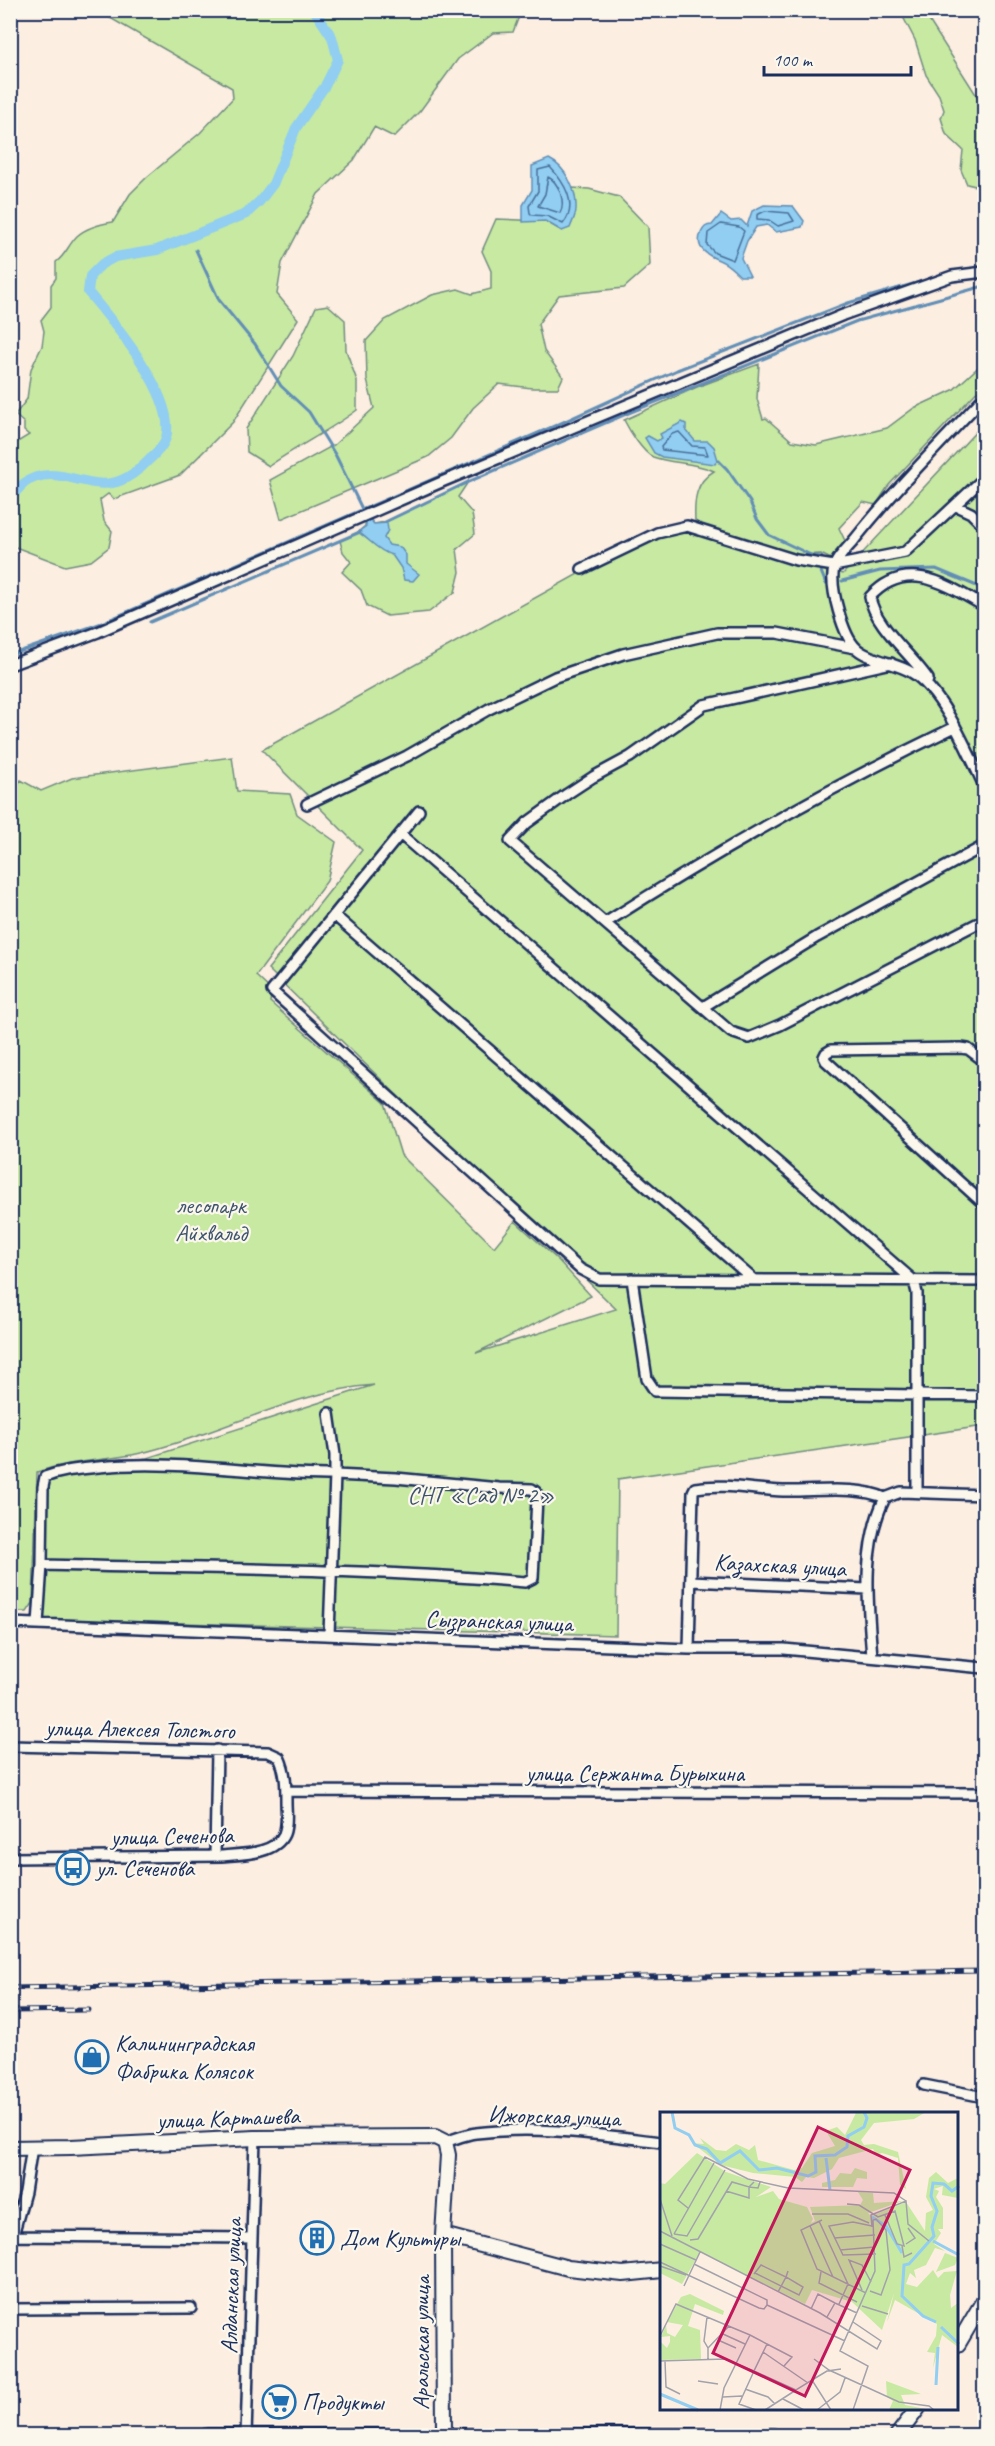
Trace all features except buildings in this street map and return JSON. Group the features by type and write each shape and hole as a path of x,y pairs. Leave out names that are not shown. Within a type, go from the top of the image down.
{"main road":[{"name":"улица Карташева","path":"10,2148 255,2138 435,2137 445,2142"},
{"name":"Аральская улица","path":"444,2435 443,2235 448,2155 445,2142"},
{"path":"443,2235 568,2268 623,2274 660,2270"},
{"path":"959,2338 964,2322 984,2300"},
{"path":"897,2436 917,2410"},
{"path":"207,2436 773,2436"}],"street":[{"path":"10,665 98,632 444,481 832,320 952,276 984,272"},
{"path":"855,648 838,611 831,583 834,566 897,489 984,397"},
{"path":"582,569 657,533 687,526 796,560 834,566 904,552 984,478"},
{"path":"956,506 971,513 984,526"},
{"path":"927,683 928,679 921,669 880,620 871,605 870,597 879,587 900,578 924,577 946,584 984,606"},
{"path":"307,804 408,756 489,709 555,677 623,654 717,633 777,633 855,648 912,672 927,683 955,727 984,786"},
{"path":"891,663 704,705 630,758 593,777 527,823 510,841 731,1032 749,1038 780,1025 984,920"},
{"path":"605,923 775,820 955,727"},
{"path":"419,811 272,991 580,1269 599,1279 984,1281"},
{"path":"400,834 915,1281 917,1293 918,1492"},
{"path":"703,1007 817,937 984,846"},
{"path":"334,915 754,1280"},
{"path":"984,1061 968,1049 961,1048 831,1050 824,1057 984,1204"},
{"path":"632,1279 647,1379 655,1391 984,1396"},
{"path":"329,1413 335,1455 329,1634"},
{"path":"38,1624 42,1565 43,1487 45,1477 63,1470 124,1465 198,1466 297,1475 396,1478 532,1489 536,1492 537,1498 534,1572 531,1580 525,1582 411,1573 330,1572 284,1568 42,1565"},
{"path":"689,1648 693,1492 695,1488 711,1485 784,1491 829,1490 876,1494 885,1498"},
{"path":"872,1656 867,1588 875,1518 885,1498 901,1492 984,1495"},
{"name":"Казахская улица","path":"692,1581 867,1588"},
{"name":"Сызранская улица","path":"10,1623 689,1648 784,1649 984,1668"},
{"name":"улица Алексея Толстого","path":"10,1746 268,1752"},
{"path":"215,1856 217,1750"},
{"name":"улица Сеченова","path":"10,1858 215,1856 252,1853 274,1846 284,1836 286,1772 279,1756 268,1752"},
{"name":"улица Сержанта Бурыхина","path":"286,1791 984,1793"},
{"path":"924,2085 984,2097"},
{"name":"Ижорская улица","path":"445,2142 474,2133 509,2131 576,2132 660,2142"},
{"name":"Алданская улица","path":"246,2435 255,2138"},
{"path":"10,2246 25,2192 32,2147"},
{"path":"14,2235 252,2238"},
{"path":"10,2309 191,2308"}],"green space":[{"path":"98,11 521,11 513,32 493,33 458,59 420,111 394,137 374,127 354,160 318,194 282,263 277,294 298,319 233,422 180,475 114,499 108,494 100,500 104,521 112,531 109,547 91,561 65,566 10,545 11,446 29,435 24,431 24,423 15,415 27,399 31,369 42,346 44,331 41,320 51,307 51,285 56,278 56,262 74,239 85,230 113,222 130,194 200,133 233,98 232,88"},
{"path":"900,11 923,11 984,107 984,188 967,184 961,170 963,150 946,134 941,118 944,110 939,95 926,75 915,40"},
{"path":"572,188 589,189 619,197 648,227 650,265 624,288 559,295 538,324 544,351 563,377 558,388 499,384 473,408 451,438 428,457 281,519 270,480 334,445 374,408 367,380 366,341 385,320 432,295 458,289 472,294 491,289 491,271 482,251 496,219 545,221 562,231 575,211"},
{"path":"328,305 345,320 346,350 357,381 357,410 269,466 247,452 246,429 293,356 316,307"},
{"path":"984,362 984,384 889,485 876,505 863,502 839,528 846,543 833,560 821,554 796,555 703,526 695,521 699,486 714,471 649,455 624,420 697,387 759,364 757,399 763,419 766,418 792,441 816,445 887,428 914,408 953,390"},
{"path":"984,423 984,1426 618,1479 616,1635 34,1619 40,1472 147,1458 374,1385 344,1389 285,1404 199,1436 141,1453 63,1465 37,1472 33,1603 27,1612 11,1612 10,794 21,780 41,791 72,778 232,757 237,791 290,794 297,814 336,842 327,881 256,976 272,991 270,1002 385,1103 401,1155 494,1247 515,1221 559,1261 591,1296 476,1353 616,1309 268,969 362,850 262,750 666,525 843,574"},
{"path":"468,482 458,497 472,513 475,534 457,549 460,572 455,592 429,612 387,616 367,606 361,590 342,572 351,562 343,552 340,541 365,526 366,515 374,524 385,522"}],"water":[{"path":"549,159 561,168 575,195 575,217 570,228 562,231 545,221 523,222 523,205 532,190 532,166"},
{"path":"764,205 793,206 804,221 802,227 776,232 767,225 756,227 747,241 741,258 750,276 740,276 729,265 701,248 699,239 702,231 712,225 721,214 731,221 741,220 747,226 752,211"},
{"path":"682,422 686,424 686,430 695,441 708,441 714,447 718,460 715,464 662,457 654,453 645,438 648,436 657,441 662,438 660,434"},
{"path":"366,515 374,524 387,523 388,530 384,538 389,545 400,547 406,555 406,564 419,574 413,581 404,580 401,568 392,555 378,548 358,532 366,526"}],"waterway":[{"path":"10,497 23,484 45,475 101,484 117,482 142,467 163,444 166,438 167,421 162,402 153,382 127,341 88,292 90,276 102,264 115,257 157,250 246,214 260,201 273,184 296,128 325,86 338,60 332,37 314,10"},
{"path":"196,250 219,300 255,344 281,386 309,412 336,456 365,515"},
{"path":"962,270 984,266"},
{"path":"10,655 102,623 559,424 677,370 848,303 947,274"},
{"path":"385,522 468,482 626,414 857,321 984,286"},
{"path":"718,460 750,502 757,519 769,535 813,556 822,557"},
{"path":"150,622 360,532"},
{"path":"820,569 826,584"},
{"path":"842,581 880,571 936,569 984,589"}],"railway":[{"path":"10,1988 984,1971"},
{"path":"10,2011 89,2010"}],"place":[{"name":"ул. Сеченова","path":"73,1868"},
{"name":"Калининградская Фабрика Колясок","path":"92,2057"},
{"name":"Дом Культуры","path":"317,2238"},
{"name":"Продукты","path":"279,2402"}],"park label":[{"name":"лесопарк Айхвальд","path":"211,1219"},
{"name":"СНТ «Сад № 2»","path":"481,1495"}]}
